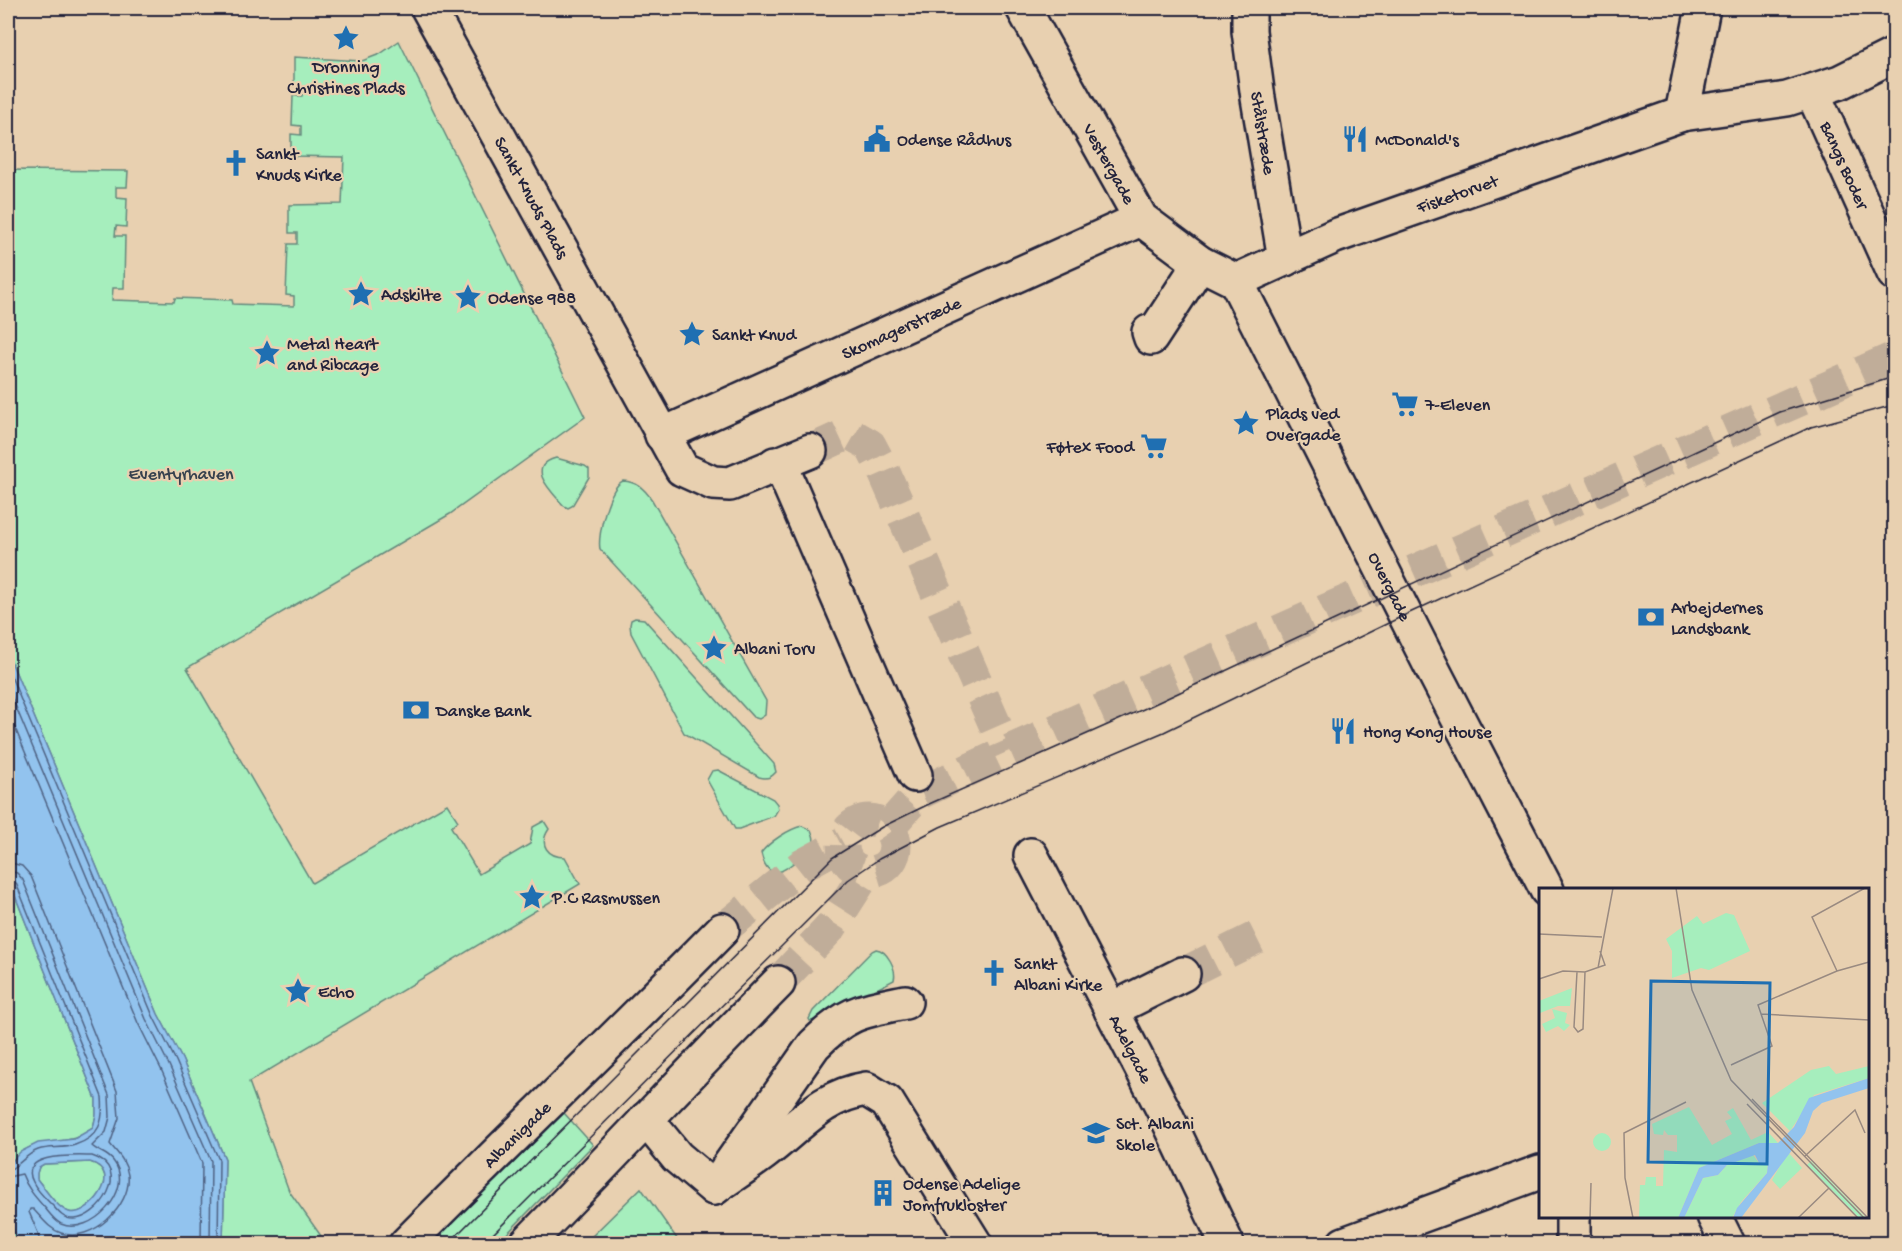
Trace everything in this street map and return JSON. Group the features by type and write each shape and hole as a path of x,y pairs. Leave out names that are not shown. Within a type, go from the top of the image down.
{"street":[{"name":"Vestergade","path":"1023,8 1140,219 1200,263 1236,281"},
{"name":"Stålstræde","path":"1249,8 1249,30 1258,98 1285,258"},
{"path":"1682,114 1703,8"},
{"name":"Sankt Knuds Plads","path":"428,9 662,435"},
{"name":"Fisketorvet","path":"1236,281 1335,236 1682,114 1787,99 1826,86 1894,55"},
{"name":"Bangs Boder","path":"1826,86 1894,273"},
{"name":"Skomagerstræde","path":"662,435 1140,219"},
{"path":"1149,332 1151,338 1200,263"},
{"name":"Overgade","path":"1236,281 1436,677 1546,888"},
{"path":"662,435 682,469 688,474 713,483 730,484 810,451"},
{"path":"775,464 782,468 915,775"},
{"name":"Adelgade","path":"1031,855 1174,1131 1227,1244"},
{"name":"Albanigade","path":"406,1244 628,1026 722,930"},
{"path":"1111,1010 1183,974"},
{"path":"526,1244 777,983"},
{"path":"714,1188 814,1045 831,1027 859,1011 905,1002"},
{"path":"714,1188 766,1152 810,1113 849,1091 866,1089 886,1102 975,1244"},
{"path":"646,1119 677,1157 714,1188"},
{"path":"1344,1244 1539,1172"},
{"path":"1573,1218 1573,1244"},
{"path":"1715,1218 1728,1244"}],"green space":[{"name":"Eventyrhaven","path":"399,41 585,417 450,514 187,668 312,883 447,804 458,821 451,827 479,874 530,844 533,827 544,821 549,829 544,840 546,849 554,855 565,857 580,884 249,1082 289,1191 326,1243 223,1243 225,1159 182,1059 158,1014 8,654 8,170 128,171 127,187 116,187 116,197 127,198 126,227 116,226 115,236 125,236 124,288 113,288 112,300 174,302 175,298 232,300 233,304 294,306 294,296 286,295 288,244 297,244 297,233 289,233 289,205 342,204 344,157 291,156 291,134 301,135 301,126 292,125 293,96 302,96 303,87 294,86 294,57 362,61 380,54"},
{"path":"556,458 589,469 589,477 572,506 568,508 548,487 541,473 542,467 547,462"},
{"path":"623,481 640,486 652,500 766,701 765,715 759,719 753,717 600,549 600,533 605,512 613,492"},
{"path":"644,619 774,764 776,772 774,774 764,778 759,777 684,733 631,633 631,620"},
{"path":"718,770 773,799 778,809 774,816 735,829 707,780 712,771"},
{"path":"802,826 811,830 814,840 811,848 782,870 772,871 764,862 761,853 780,836"},
{"path":"8,878 96,1099 96,1115 93,1128 82,1135 28,1148 8,1167"},
{"path":"876,949 884,953 890,961 894,971 894,980 817,1020 810,1021 813,1011"},
{"path":"564,1113 593,1145 498,1243 431,1243"},
{"path":"90,1162 100,1168 105,1175 104,1184 93,1202 77,1212 69,1212 60,1207 37,1179 39,1167 44,1164"},
{"path":"641,1188 680,1243 585,1243"},
{"path":"8,1215 19,1243 8,1243"}],"water":[{"path":"8,654 158,1014 182,1059 225,1159 223,1243 19,1243 8,1215 8,1166 20,1152 38,1143 74,1139 93,1128 96,1099 8,878","holes":["90,1162 100,1167 105,1175 100,1193 85,1208 77,1212 69,1212 60,1207 37,1179 39,1167 44,1164"]}],"tunnel":[{"path":"888,828 918,794 1007,752 1894,358"},
{"path":"810,451 849,433 870,445 1007,752"},
{"path":"869,820 883,824 891,832 895,846 891,860 883,868 869,872 855,868 847,860 843,846 847,832 855,824 869,820"},
{"path":"722,930 801,866 843,843"},
{"path":"778,983 831,927 866,872"},
{"path":"1183,974 1257,937"}],"tram line":[{"path":"448,1244 832,858 882,827 1148,707 1780,412 1894,377"},
{"path":"483,1244 848,880 879,859 940,827 1164,732 1405,615 1811,427 1894,405"}],"place":[{"name":"Dronning Christines Plads","path":"346,38"},
{"name":"Odense Rådhus","path":"877,139"},
{"name":"McDonald's","path":"1355,139"},
{"name":"Sankt Knuds Kirke","path":"236,163"},
{"name":"Adskilte","path":"361,294"},
{"name":"Odense 988","path":"468,297"},
{"name":"Sankt Knud","path":"692,334"},
{"name":"Metal Heart and Ribcage","path":"267,353"},
{"name":"7-Eleven","path":"1405,404"},
{"name":"Plads ved Overgade","path":"1246,423"},
{"name":"Føtex Food","path":"1154,446"},
{"name":"Arbejdernes Landsbank","path":"1651,617"},
{"name":"Albani Torv","path":"714,648"},
{"name":"Danske Bank","path":"416,710"},
{"name":"Hong Kong House","path":"1343,731"},
{"name":"P.C Rasmussen","path":"532,897"},
{"name":"Sankt Albani Kirke","path":"994,973"},
{"name":"Echo","path":"298,991"},
{"name":"Sct. Albani Skole","path":"1096,1133"},
{"name":"Odense Adelige Jomfrukloster","path":"883,1193"}]}
